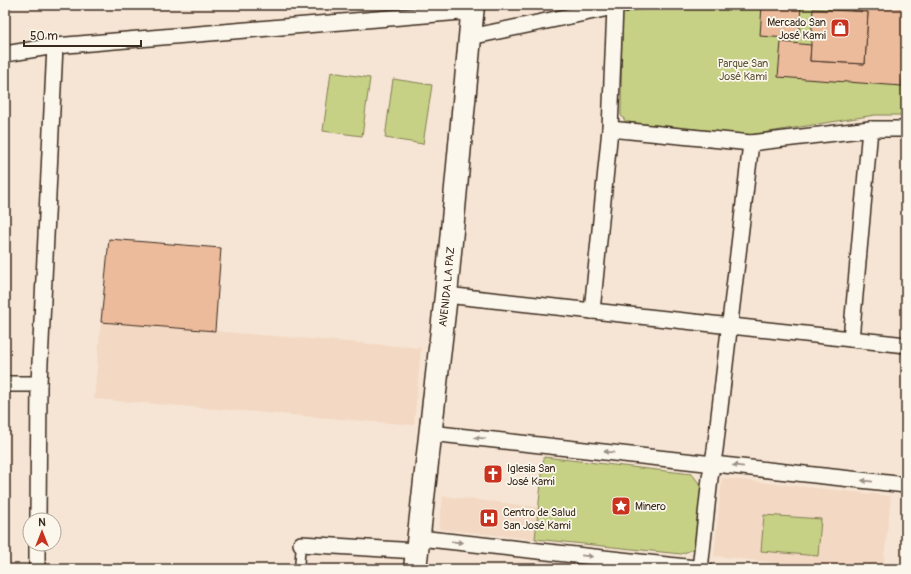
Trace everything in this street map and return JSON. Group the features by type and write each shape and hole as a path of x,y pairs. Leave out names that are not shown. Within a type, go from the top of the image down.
{"main road":[{"name":"AVENIDA LA PAZ","path":"417,553 446,295 473,8"}],"street":[{"path":"470,37 619,6 610,129 592,311"},
{"path":"5,54 55,46 473,8"},
{"path":"38,512 39,384 55,46"},
{"path":"610,129 751,143 870,129 906,129"},
{"path":"851,339 870,129"},
{"path":"700,569 751,143"},
{"path":"446,295 906,345"},
{"path":"5,384 39,384"},
{"path":"430,433 906,485"},
{"path":"301,544 417,553 704,569"},
{"path":"37,552 37,569"}],"lane":[{"path":"299,569 301,544"}],"shaded area":[{"path":"101,322 421,348 414,425 94,399"},
{"path":"722,478 891,496 883,569 835,569 714,556"},
{"name":"Centro de Salud San José Kami","path":"443,496 539,507 535,539 439,529"}],"green space":[{"name":"Parque San José Kami","path":"667,5 906,5 906,115 875,115 750,135 626,122 621,115 622,13"},
{"path":"331,72 370,78 362,136 323,131"},
{"path":"393,79 432,85 423,144 385,138"},
{"path":"544,457 692,474 701,486 694,549 681,554 535,539"},
{"path":"764,515 821,519 818,556 761,551"}],"building":[{"path":"762,5 801,5 799,39 760,36"},
{"path":"853,5 906,7 902,86 778,77 781,42 811,45 810,61 865,64 868,12 853,11"},
{"name":"Mercado San José Kami","path":"813,9 868,12 865,64 810,61"},
{"path":"109,239 221,248 215,331 101,322"}],"place":[{"name":"Mercado San José Kami","path":"840,28"},
{"name":"Iglesia San José Kami","path":"493,474"},
{"name":"Minero","path":"621,506"},
{"name":"Centro de Salud San José Kami","path":"489,518"}]}
